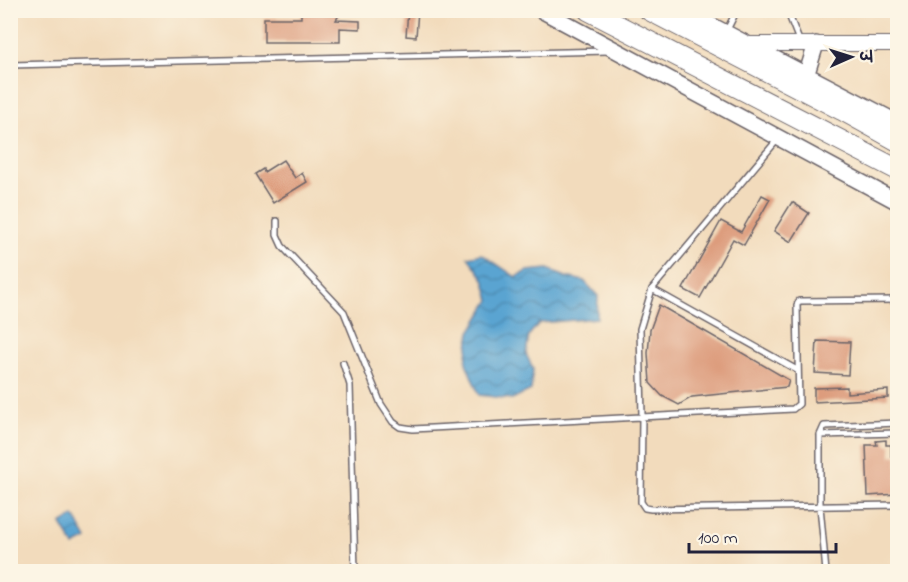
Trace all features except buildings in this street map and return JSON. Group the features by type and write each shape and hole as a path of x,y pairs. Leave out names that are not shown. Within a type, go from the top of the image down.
{"highway":[{"path":"577,10 594,14 897,170"},
{"path":"649,10 897,141"},
{"path":"802,74 842,110"}],"main road":[{"path":"541,10 897,202"},
{"path":"682,10 897,123"},
{"path":"802,74 809,44"}],"street":[{"path":"746,44 897,44"}],"lane":[{"path":"725,33 737,10"},
{"path":"787,10 809,44"},
{"path":"10,65 617,51"},
{"path":"779,138 652,289 640,328 641,502 645,508 897,505"},
{"path":"278,221 277,235 282,246 344,312 381,404 393,422 400,427 412,429 793,409 799,404 797,370 797,305 799,301 897,300"},
{"path":"652,289 797,370"},
{"path":"342,363 350,385 355,572"},
{"path":"826,572 820,506 820,435 824,426 897,423"},
{"path":"820,435 897,433"},
{"path":"275,568 282,572"}],"water":[{"path":"482,254 516,277 527,271 548,269 566,277 584,281 598,296 597,318 539,323 529,335 526,354 533,369 531,390 512,399 479,395 466,363 470,332 490,300 484,279 468,257"},
{"path":"74,516 87,539 74,546 61,524"}]}
